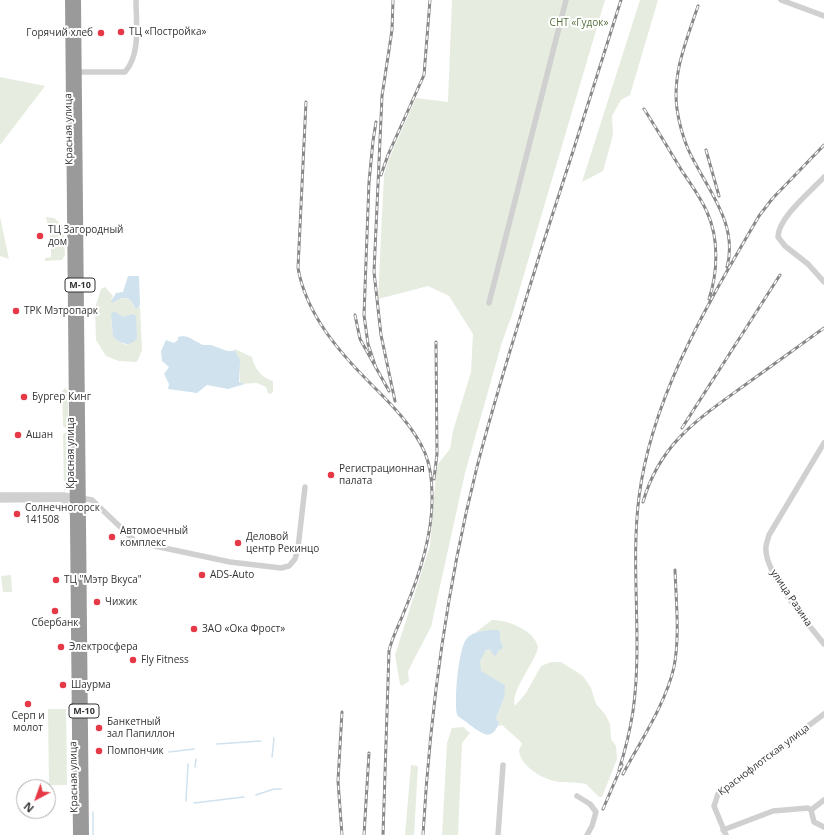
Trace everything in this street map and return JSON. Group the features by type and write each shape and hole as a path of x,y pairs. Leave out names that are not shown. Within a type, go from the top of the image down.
{"highway":[{"name":"Красная улица","path":"69,0 74,483 76,498 74,520 77,835"},
{"name":"М-10","path":"77,0 78,72"},
{"name":"Красная улица","path":"78,72 76,498 85,835"}],"street":[{"path":"78,72 125,72 129,68 133,61 135,43 136,0"},
{"path":"489,303 566,0"},
{"path":"781,0 824,16"},
{"path":"824,177 786,218 779,229 778,237 785,246 808,264 824,282"},
{"name":"улица Разина","path":"824,443 769,535 765,549 770,568 824,644"},
{"path":"0,495 63,498 70,491 74,483"},
{"path":"0,500 76,498 92,500 136,542 230,562 281,568 289,566 297,554 305,487"},
{"path":"63,498 72,510 74,520"},
{"name":"Краснофлотская улица","path":"725,832 715,811 714,802 722,790 824,714"},
{"path":"498,835 503,765"},
{"path":"578,796 590,804 596,812 592,826 587,835"},
{"path":"811,810 824,800"},
{"path":"725,832 780,809 808,808 811,810"},
{"path":"811,810 814,822 824,827"}],"green space":[{"name":"СНТ «Гудок»","path":"452,0 605,0 512,315 502,342 465,473 431,627 408,672 409,681 402,686 400,684 395,655 430,546 436,473 438,464 450,449 453,431 471,372 473,334 449,296 428,286 378,299 384,175 389,159 416,98 448,102"},
{"path":"640,0 658,0 630,95 621,100 612,116 613,135 603,171 582,182"},
{"path":"0,77 45,86 0,145"},
{"path":"0,217 9,259 0,256"},
{"path":"46,217 54,218 63,226 65,255 62,260 45,261 45,258 51,257 51,241"},
{"path":"105,287 113,296 111,299 114,303 118,299 124,298 130,301 135,308 140,307 142,350 136,362 119,361 106,356 96,340 95,308 101,289","holes":["112,313 116,313 123,317 136,316 136,327 126,345 117,340 113,332"]},
{"path":"235,349 252,357 259,372 265,378 273,381 273,392 271,394 268,393 266,387 257,383 240,384 239,358 233,351"},
{"path":"65,388 68,391 68,429 63,426 62,391"},
{"path":"68,431 70,486 64,491 63,434"},
{"path":"11,575 12,592 3,592 1,576"},
{"path":"492,620 498,620 520,627 536,641 538,647 533,661 519,685 514,700 515,706 526,693 541,666 551,662 561,662 583,676 591,688 596,704 605,714 610,724 611,739 616,746 617,759 602,797 599,797 586,784 555,781 534,772 520,756 519,750 522,744 520,741 502,725 498,726 499,723 496,718 504,698 503,684 481,671 480,661 485,652 490,648 494,655 499,650 500,632 498,630 476,632"},
{"path":"48,709 66,709 67,785 56,785 56,779 49,779"},
{"path":"463,727 470,733 462,743 458,835 442,835 447,743 452,728"},
{"path":"411,765 418,766 414,835 405,835"}],"water":[{"path":"128,276 139,276 140,305 138,308 135,308 131,301 126,298 120,299 113,303 111,301 116,293 123,292"},
{"path":"114,311 123,317 132,314 136,316 137,338 132,343 122,343 113,336 111,315"},
{"path":"183,336 203,345 211,345 227,351 235,351 240,360 239,382 245,384 228,389 207,385 197,393 168,389 169,384 164,374 169,367 162,361 161,351 166,340 174,343 178,340 178,337"},
{"path":"498,630 500,632 500,640 503,648 499,650 495,657 490,649 486,650 480,661 481,671 505,686 504,698 496,718 499,723 493,733 489,735 478,731 457,715 456,698 459,662 465,642 468,637 474,634"}],"waterway":[{"path":"272,757 274,738"},
{"path":"217,744 261,741"},
{"path":"169,752 194,749"},
{"path":"195,767 196,759"},
{"path":"186,801 188,764"},
{"path":"256,795 274,789 281,789"},
{"path":"194,803 244,797"},
{"path":"93,812 93,835"}],"railway":[{"path":"393,0 392,30 382,96 374,272 381,335 395,401"},
{"path":"381,175 388,155 424,75 430,0"},
{"path":"423,835 430,744 441,652 465,516 491,415 516,331 621,0"},
{"path":"698,6 685,44 679,69 676,96 677,109 684,140 711,191 724,220 728,235 729,251 727,267"},
{"path":"306,102 298,268 302,285 316,316 336,345 347,359 394,408 415,434 427,458 431,479 432,510 428,539 420,570 389,651 383,835"},
{"path":"644,109 699,196 711,222 714,233 716,255 714,278 709,299"},
{"path":"376,122 369,182 364,315 368,344 376,368"},
{"path":"619,770 633,711 636,684 636,550 639,497 646,459 656,422 669,386 685,351 702,317 759,216 772,199 824,145"},
{"path":"706,150 719,196"},
{"path":"682,428 780,275"},
{"path":"355,315 360,339 389,391"},
{"path":"643,502 650,481 670,448 683,434 712,409 824,328"},
{"path":"434,479 437,454 436,342"},
{"path":"623,774 659,708 674,667 677,643 675,570"},
{"path":"342,712 338,781 342,835"},
{"path":"364,835 369,753"},
{"path":"603,809 622,765"}],"place":[{"name":"ТЦ «Постройка»","path":"121,32"},
{"name":"Горячий хлеб","path":"101,33"},
{"name":"ТЦ Загородный дом","path":"40,236"},
{"name":"ТРК Мэтропарк","path":"16,311"},
{"name":"Бургер Кинг","path":"24,397"},
{"name":"Ашан","path":"18,435"},
{"name":"Регистрационная палата","path":"331,475"},
{"name":"Солнечногорск 141508","path":"17,514"},
{"name":"Автомоечный комплекс","path":"112,537"},
{"name":"Деловой центр Рекинцо","path":"238,543"},
{"name":"ADS-Auto","path":"202,575"},
{"name":"ТЦ \"Мэтр Вкуса\"","path":"56,580"},
{"name":"Чижик","path":"97,602"},
{"name":"Сбербанк","path":"55,611"},
{"name":"ЗАО «Ока Фрост»","path":"194,629"},
{"name":"Электросфера","path":"61,647"},
{"name":"Fly Fitness","path":"133,660"},
{"name":"Шаурма","path":"63,685"},
{"name":"Серп и молот","path":"28,704"},
{"name":"Банкетный зал Папиллон","path":"99,728"},
{"name":"Помпончик","path":"99,751"}]}
